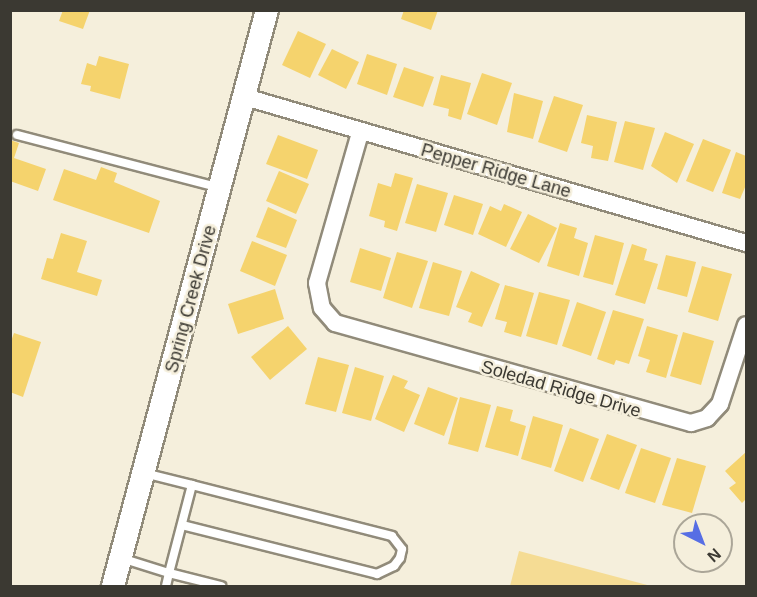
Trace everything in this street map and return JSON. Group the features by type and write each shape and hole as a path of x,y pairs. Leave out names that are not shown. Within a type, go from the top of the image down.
{"street":[{"name":"Spring Creek Drive","path":"113,586 267,10"},
{"name":"Pepper Ridge Lane","path":"245,97 360,133 747,243"},
{"name":"Soledad Ridge Drive","path":"360,133 319,268 317,296 322,308 335,323 691,423 707,418 720,404 747,325"}],"lane":[{"path":"17,135 221,188"},
{"path":"144,473 392,536 402,549 400,558 394,566 377,574 182,525"},
{"path":"165,586 192,485"},
{"path":"121,558 207,585 221,586"}],"shaded area":[{"path":"519,551 651,586 510,586"}],"building":[{"path":"63,10 90,10 83,29 59,21"},
{"path":"404,10 438,10 431,30 401,19"},
{"path":"298,31 326,44 310,78 282,65"},
{"path":"332,49 359,62 346,89 318,75"},
{"path":"367,54 397,64 387,95 357,84"},
{"path":"99,56 129,64 120,99 90,91 91,86 81,84 87,63 96,66"},
{"path":"404,67 434,77 423,107 393,97"},
{"path":"482,73 512,83 497,125 467,114"},
{"path":"441,75 471,83 461,120 448,116 449,109 433,105"},
{"path":"514,93 543,101 533,139 507,132"},
{"path":"554,96 583,105 567,152 538,142"},
{"path":"587,115 617,122 608,161 591,158 593,146 581,143"},
{"path":"625,121 655,128 643,170 614,162"},
{"path":"665,132 694,144 677,183 651,166"},
{"path":"278,135 318,150 307,179 266,164"},
{"path":"703,139 731,150 713,192 686,181"},
{"path":"10,140 19,143 14,158 46,169 38,191 10,181"},
{"path":"736,152 746,156 746,185 740,199 722,193"},
{"path":"101,167 117,173 114,182 160,201 149,233 53,200 64,169 96,180"},
{"path":"279,171 309,184 296,214 266,201"},
{"path":"395,173 413,178 397,231 384,227 385,221 369,216 378,183 391,187"},
{"path":"417,184 448,193 436,232 405,223"},
{"path":"454,195 483,204 473,235 444,225"},
{"path":"504,204 522,212 506,247 478,234 490,206 501,211"},
{"path":"268,207 297,220 286,248 256,237"},
{"path":"528,214 557,228 539,263 510,249"},
{"path":"560,223 577,228 574,238 588,243 579,276 547,266"},
{"path":"61,233 87,241 77,272 102,280 97,296 41,279 47,258 53,259"},
{"path":"595,235 624,243 613,285 583,277"},
{"path":"252,241 287,255 275,286 240,271"},
{"path":"632,244 647,249 644,260 658,264 645,304 615,295"},
{"path":"360,248 391,258 381,291 350,282"},
{"path":"397,252 428,261 412,308 383,298"},
{"path":"666,255 696,262 687,297 657,289"},
{"path":"433,262 462,271 449,316 419,308"},
{"path":"702,266 732,274 718,321 688,312"},
{"path":"471,271 500,284 482,327 468,322 472,313 456,307"},
{"path":"505,285 534,293 521,337 504,332 507,322 495,319"},
{"path":"275,289 284,319 238,334 228,304"},
{"path":"539,292 570,300 557,345 526,336"},
{"path":"577,302 606,312 591,356 562,346"},
{"path":"613,310 644,319 629,364 616,360 614,365 597,359"},
{"path":"288,326 307,349 270,380 251,357"},
{"path":"647,326 678,335 666,378 646,372 650,360 638,356"},
{"path":"683,332 714,341 701,385 670,376"},
{"path":"14,333 41,342 23,397 10,392 10,344"},
{"path":"318,357 349,365 336,412 305,404"},
{"path":"355,367 384,376 371,421 342,413"},
{"path":"393,375 408,381 404,388 420,395 404,432 375,419"},
{"path":"428,387 458,398 444,436 414,424"},
{"path":"460,397 491,405 478,452 448,444"},
{"path":"497,406 513,410 510,421 526,426 518,456 485,447"},
{"path":"533,416 563,425 551,468 521,459"},
{"path":"570,428 599,439 583,482 554,471"},
{"path":"607,434 637,445 619,490 590,479"},
{"path":"641,448 671,458 655,503 625,493"},
{"path":"746,452 746,499 742,503 729,488 736,483 725,471"},
{"path":"677,458 706,466 692,513 662,505"}]}
